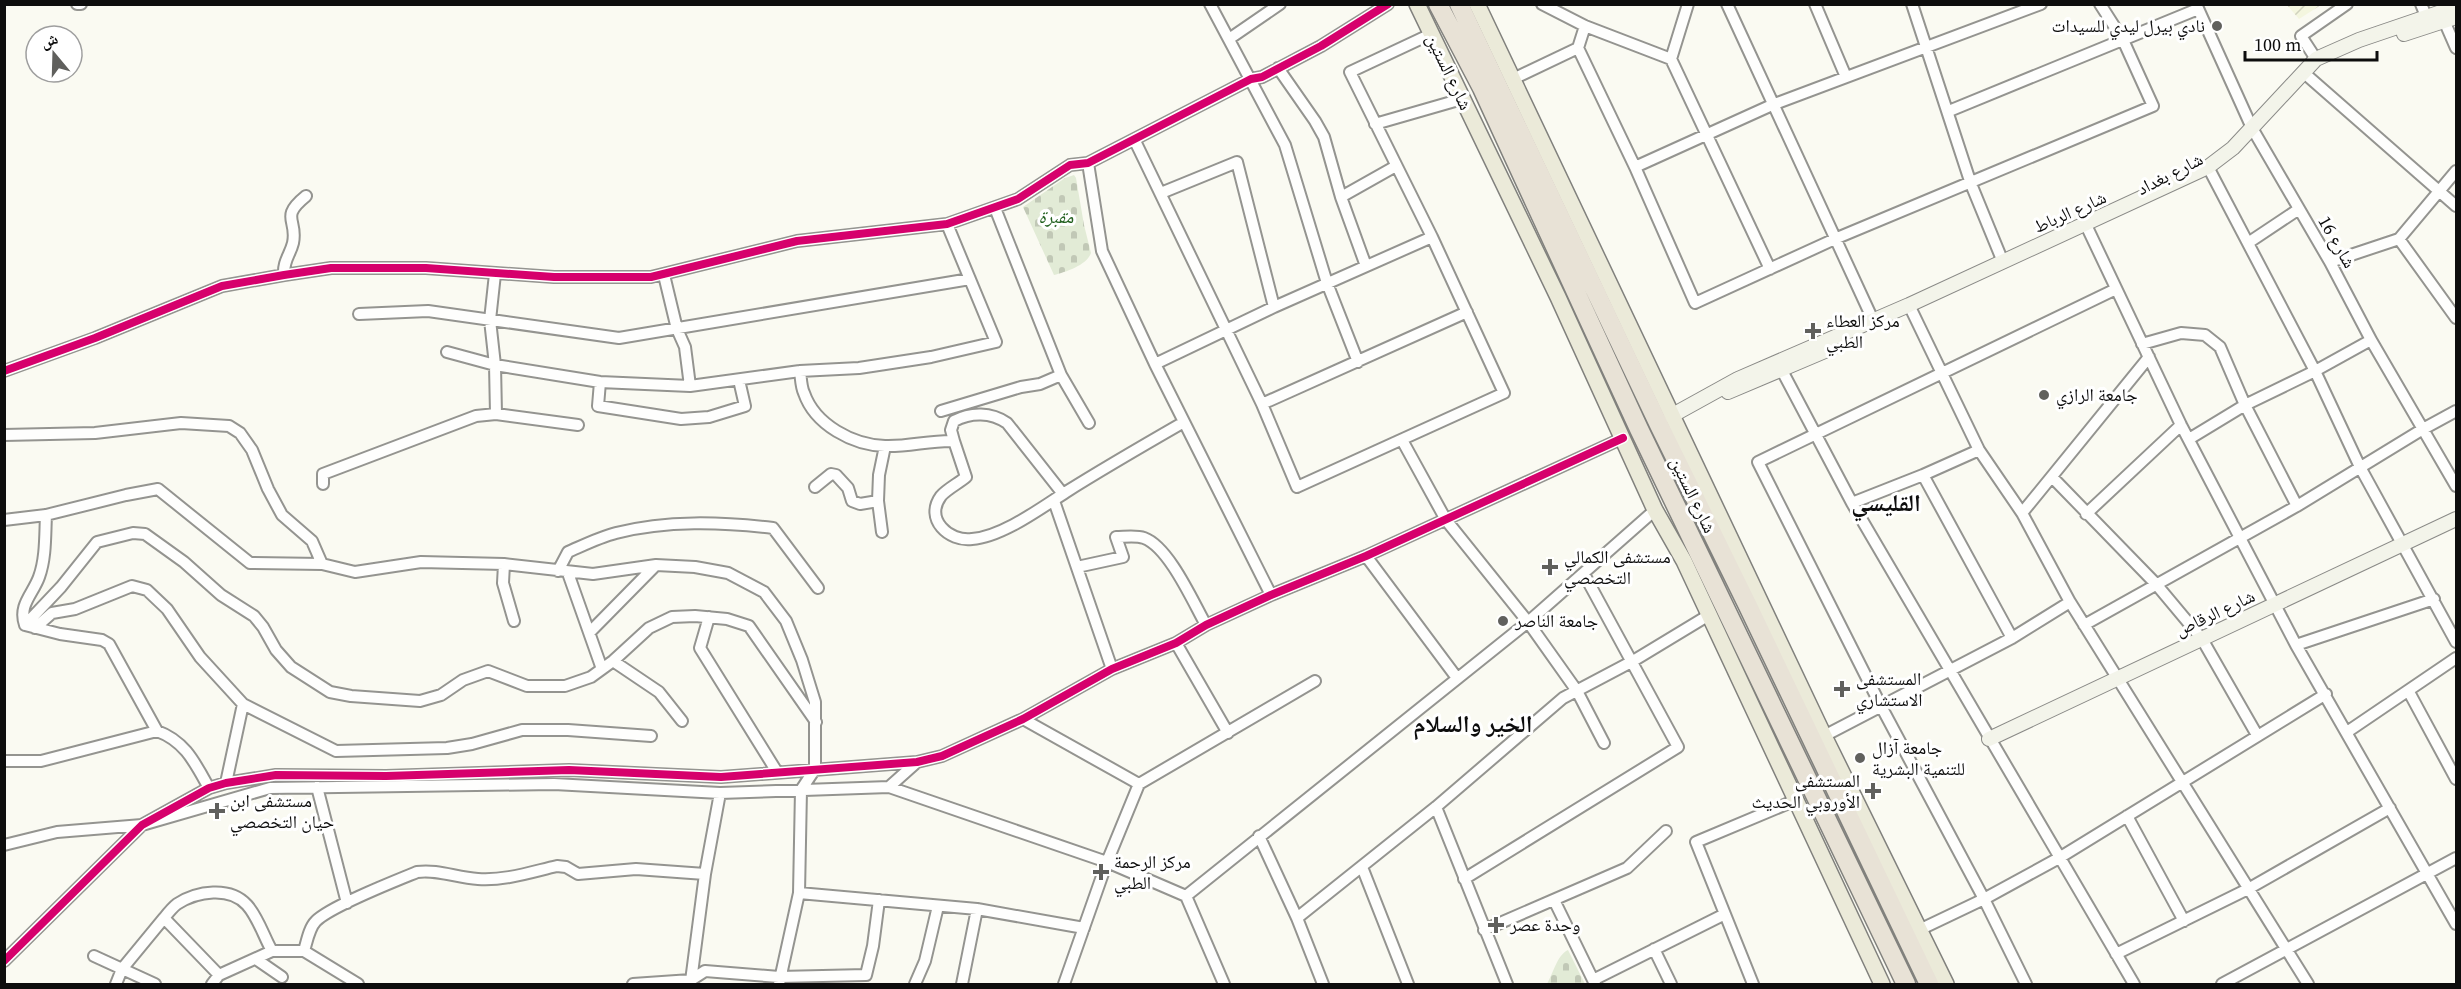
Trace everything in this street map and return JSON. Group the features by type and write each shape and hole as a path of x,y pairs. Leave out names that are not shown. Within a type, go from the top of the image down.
{"highway":[{"name":"شارع الستين","path":"1438,4 1482,88 1566,293 1731,617 1776,736 1906,984"},
{"name":"شارع الستين","path":"1459,4 1596,273 1867,841 1929,984"}],"main road":[{"name":"شارع الستين","path":"1417,4 1462,99 1566,293 1623,438 1655,510 1684,561 1709,615 1776,736 1796,800 1882,984"},
{"name":"شارع الستين","path":"1477,4 1514,79 1596,273 1671,416 1728,551 1824,736 1867,841 1919,930 1946,984"}],"street":[{"path":"1229,39 1280,4"},
{"path":"1542,4 1585,26 1671,59"},
{"path":"1688,4 1671,59 1770,269"},
{"path":"1727,4 1873,320"},
{"path":"1815,4 1846,77"},
{"path":"1912,4 1949,111 1971,184 2003,262"},
{"path":"1635,167 1772,105 2041,4"},
{"path":"1585,26 1578,48 1635,167 1695,303 1837,238 1971,184 2153,106 2122,40 2100,4"},
{"path":"2316,59 2301,36 2347,4"},
{"path":"1211,5 1285,146 1327,283 1358,362"},
{"path":"4,371 95,338 222,286 284,274 331,268 426,268 554,277 651,277 797,241 948,224 1018,199 1070,165 1088,163 1135,141 1251,79 1262,77 1321,46 1384,5"},
{"path":"1949,111 2197,7"},
{"name":"شارع 16","path":"2197,7 2254,132 2330,262 2371,340 2457,486"},
{"path":"2447,16 2457,7"},
{"path":"2447,16 2423,10 2316,59 2306,75 2457,206"},
{"path":"2447,16 2457,48"},
{"name":"شارع بغداد","path":"2210,170 2234,158 2254,132 2306,75 2363,47 2447,16"},
{"path":"1135,141 1262,404 1297,487 1504,393 1432,237 1350,72 1431,34"},
{"path":"1514,79 1578,48"},
{"path":"1278,69 1324,137 1341,197 1366,266"},
{"path":"1375,124 1462,99"},
{"path":"1161,193 1237,162 1274,307"},
{"path":"1088,163 1102,251 1155,364 1270,596"},
{"path":"1341,197 1396,166"},
{"path":"2210,170 2315,371 2360,467 2457,642"},
{"name":"شارع الرباط","path":"1671,416 1738,379 1779,366 1873,320 1911,308 2003,262 2088,227 2210,170"},
{"path":"2330,262 2399,239 2457,171"},
{"path":"284,274 284,263 294,238 290,216 295,205 306,196"},
{"path":"995,208 1061,375 1089,423"},
{"path":"2248,243 2299,209"},
{"path":"447,352 495,365 600,382 690,386 800,371 859,368 931,357 996,342 948,224"},
{"path":"2134,984 1852,503 1779,366 2088,227 2181,425 2296,645 2457,924"},
{"path":"1155,364 1225,329 1432,237"},
{"path":"2399,239 2457,318"},
{"path":"495,274 489,320 495,365 496,414"},
{"path":"664,275 677,329 685,347 690,386"},
{"path":"359,314 428,311 619,338 969,279"},
{"path":"2026,984 1984,899 1882,708 1758,462 2116,289"},
{"path":"1911,308 1978,450 2022,513 2070,602 2308,984"},
{"path":"1262,404 1467,312"},
{"path":"2142,344 2181,333 2205,335 2220,347 2245,405 2297,506"},
{"path":"2189,440 2245,405 2315,371 2371,340"},
{"path":"2022,513 2149,357"},
{"path":"800,371 804,394 822,419 840,434 861,443 885,446 954,441"},
{"path":"941,411 1022,387 1040,384 1061,375"},
{"path":"600,382 598,406 681,419 709,417 745,406 739,380"},
{"path":"2084,625 2297,506 2423,429 2457,411"},
{"path":"323,484 323,474 476,416 496,414 578,425"},
{"path":"1112,669 1077,567 1058,498 1007,423 996,415 962,417 954,421 951,430 962,458 966,477 941,496 936,506 936,517 940,527 949,536 972,539 1006,528 1058,498 1184,422"},
{"path":"4,435 95,433 181,423 229,426 240,433 252,450 268,489 282,515 312,541 322,564"},
{"path":"2086,514 2181,425"},
{"path":"4,961 142,825 209,788 276,775 569,770 721,777 916,762 942,756 1023,718 1112,669 1176,643 1206,625 1366,556 1623,438"},
{"path":"1402,440 1446,520 1528,622 1577,691 1604,743"},
{"path":"882,532 878,501 879,475 885,446"},
{"path":"1852,503 1978,450"},
{"path":"815,487 831,474 836,475 848,488 852,501 860,504 878,501"},
{"path":"1923,475 2012,638"},
{"path":"2052,477 2156,584 2202,639 2257,735"},
{"path":"4,520 46,515 158,489 250,563 322,564 355,572 420,562 504,564 593,574 656,565 695,567 728,573 764,592 786,621 816,702 815,769 801,790 799,893 779,981"},
{"path":"1186,896 1528,622 1655,510"},
{"path":"30,627 22,609 39,578 46,515"},
{"name":"شارع الرقاص","path":"1989,739 2457,519"},
{"path":"603,669 590,632 563,572 568,552 614,533 662,524 740,524 773,528 818,588"},
{"path":"30,627 97,543 133,533 145,534 184,562 221,595 254,616 276,650 291,667 330,692 351,696 420,701 441,695 463,680 479,672 488,671 527,686 565,686 591,677 603,669 649,628 672,617 709,617 727,619 749,626 816,722"},
{"path":"1077,567 1123,557 1116,537 1142,537 1156,545 1206,625"},
{"path":"1366,556 1457,678"},
{"path":"504,564 503,583 514,621"},
{"path":"590,632 656,565"},
{"path":"1464,879 1678,747 1633,660 1584,574"},
{"path":"30,627 52,613 75,609 132,586 147,590 167,609 200,657 243,704 336,751 447,748 472,744 522,730 568,730 651,736"},
{"path":"2296,645 2434,599"},
{"path":"1824,736 1882,708 2012,638 2070,602"},
{"path":"1298,918 1436,807 1563,698 1709,615"},
{"path":"709,617 700,648 777,772"},
{"path":"30,627 102,640 109,644 157,731"},
{"path":"1176,643 1228,733"},
{"path":"2347,732 2409,693 2457,658"},
{"path":"613,661 659,692 682,721"},
{"path":"1064,984 1107,862 1139,784 1315,681"},
{"path":"2409,693 2457,778"},
{"path":"1919,930 1984,899 2059,858 2326,694"},
{"path":"226,783 243,704"},
{"path":"1023,718 1139,784"},
{"path":"4,761 41,761 157,731 169,735 183,746 209,788"},
{"path":"889,787 916,762"},
{"path":"360,787 361,775"},
{"path":"4,845 57,832 142,825 270,788 554,784 720,793 889,787 1107,862 1186,896 1224,984"},
{"path":"317,787 347,903"},
{"path":"691,982 705,874 720,793"},
{"path":"1753,984 1723,915 1696,842 1796,800"},
{"path":"1436,807 1507,984"},
{"path":"2116,954 2248,890 2390,808"},
{"path":"2127,816 2184,921"},
{"path":"1485,930 1627,868 1666,831"},
{"path":"1259,836 1298,918 1323,984"},
{"path":"2222,984 2457,858"},
{"path":"304,951 317,919 405,877 428,871 477,879 504,878 557,866 566,867 578,874 636,869 705,874"},
{"path":"1362,867 1408,984"},
{"path":"116,984 122,969 164,918 177,904 196,896 217,892 237,896 249,906 272,951"},
{"path":"799,893 977,909 1084,928"},
{"path":"633,984 691,982 705,971 779,981 866,975 873,946 879,900"},
{"path":"1554,900 1594,982 1653,949 1723,915"},
{"path":"915,984 925,961 938,906"},
{"path":"962,984 977,909"},
{"path":"164,918 219,975"},
{"path":"1653,949 1671,984"},
{"path":"212,984 219,975 272,951 304,951 358,984"},
{"path":"94,956 155,984"},
{"path":"256,959 282,977"}],"green space":[{"path":"2287,5 2321,5 2299,19"},
{"name":"مقبرة","path":"1074,175 1091,253 1081,264 1054,275 1023,207 1065,178"},
{"path":"1568,950 1585,984 1547,984 1558,960"}],"cycle path":[{"path":"4,371 95,338 222,286 284,275 331,268 426,268 554,277 651,277 797,241 947,224 1018,199 1070,165 1088,163 1251,79 1262,77 1321,46 1388,4"},
{"path":"4,961 142,825 209,788 276,775 386,776 569,770 721,777 917,762 942,756 1023,719 1112,669 1176,643 1206,625 1271,595 1366,556 1623,438"}],"place":[{"name":"نادي بيرل ليدي للسيدات","path":"2217,26"},
{"name":"مركز العطاء الطبي","path":"1813,331"},
{"name":"جامعة الرازي","path":"2044,395"},
{"name":"مستشفى الكمالي التخصصي","path":"1550,567"},
{"name":"جامعة الناصر","path":"1503,621"},
{"name":"المستشفى الاستشاري","path":"1842,689"},
{"name":"جامعة آزال للتنمية البشرية","path":"1860,758"},
{"name":"المستشفى الأوروبي الحديث","path":"1873,791"},
{"name":"مستشفى ابن حيان التخصصي","path":"217,811"},
{"name":"مركز الرحمة الطبي","path":"1101,872"},
{"name":"وحدة عصر","path":"1496,925"}],"district":[{"name":"القليسي","path":"1886,503"},
{"name":"الخير والسلام","path":"1473,724"}]}
